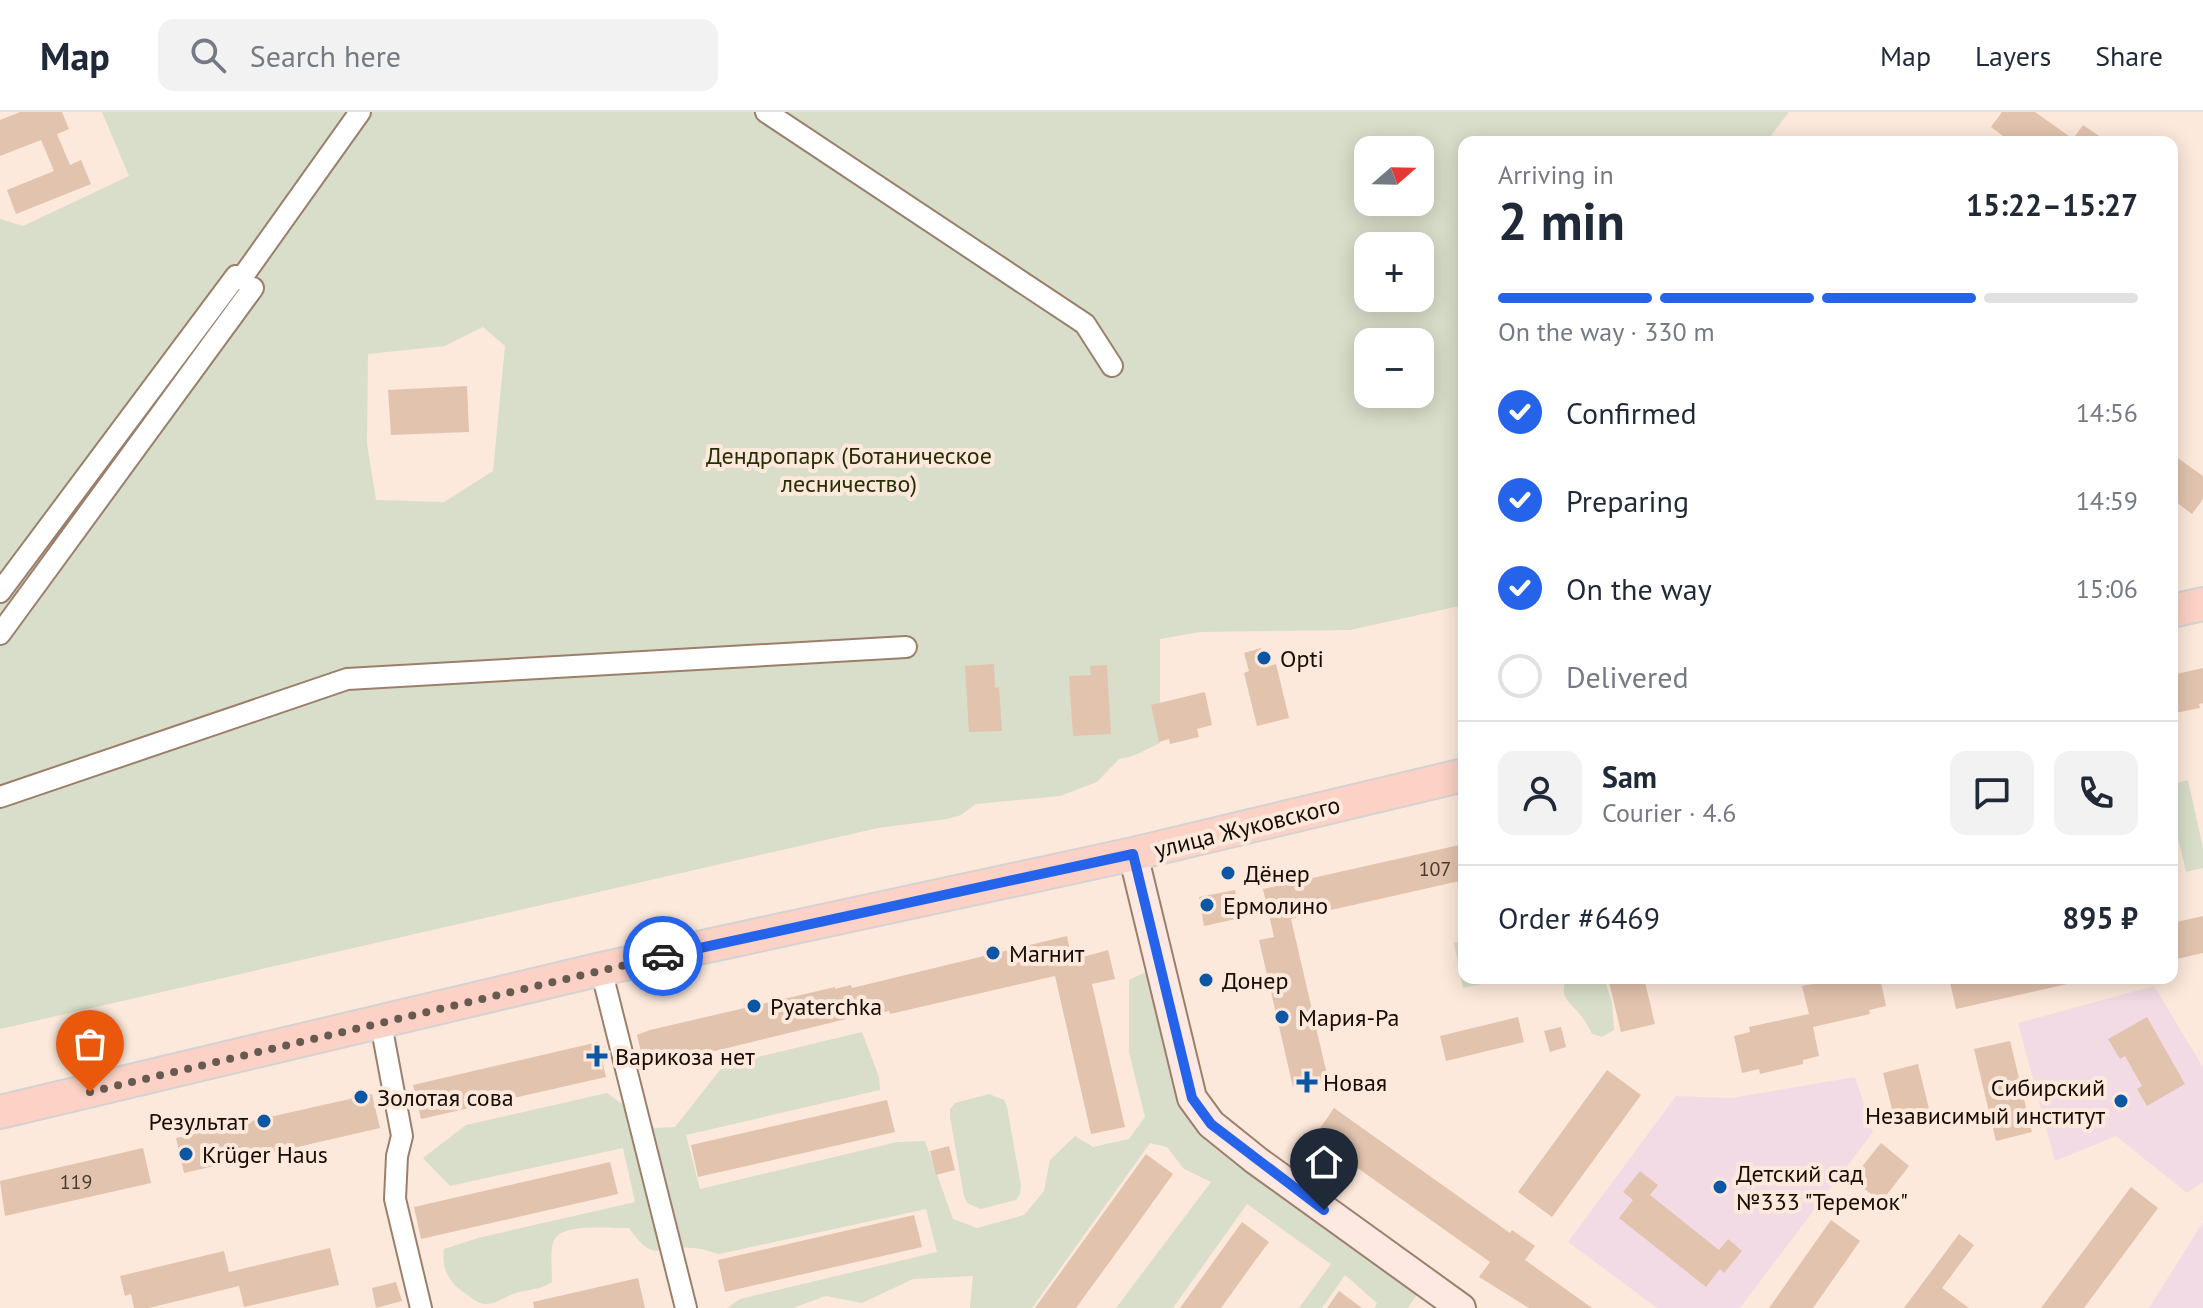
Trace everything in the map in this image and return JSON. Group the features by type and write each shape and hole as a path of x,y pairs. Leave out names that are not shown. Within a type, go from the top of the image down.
{"main road":[{"path":"2178,610 2203,604"},
{"name":"улица Жуковского","path":"0,1112 381,1024 601,969 1133,854 1458,776"}],"street":[{"path":"0,634 360,112"},
{"path":"766,112 1085,324 1112,366"},
{"path":"0,592 243,281"},
{"path":"0,797 347,679 906,647"},
{"path":"1133,854 1192,1098 1211,1124 1246,1152 1461,1308"},
{"path":"601,969 686,1308"},
{"path":"381,1024 402,1136 397,1156 395,1199 421,1308"}],"shaded area":[{"name":"Сибирский Независимый институт","path":"2154,986 2203,1067 2203,1182 2187,1193 2116,1136 2055,1161 2018,1023"},
{"name":"Детский сад №333 \"Теремок\"","path":"1855,1077 1873,1132 1740,1308 1657,1308 1568,1242 1676,1096 1731,1098"},
{"path":"2203,1222 2203,1308 2149,1308"}],"green space":[{"name":"Дендропарк (Ботаническое лесничество)","path":"102,112 1789,112 1771,136 1458,136 1458,606 1350,630 1200,632 1160,639 1160,743 1119,759 1097,782 1060,796 976,804 961,815 947,819 878,828 0,1029 0,219 23,226 129,176","holes":["483,327 505,346 493,471 444,502 376,500 367,444 368,354 445,346"]},
{"path":"2188,780 2203,848 2203,868 2186,872 2178,838 2178,782"},
{"path":"1458,942 1458,963 1454,943"},
{"path":"1146,972 1188,1103 1421,1288 1408,1308 1375,1308 1377,1303 1345,1275 1322,1308 1299,1308 1331,1264 1247,1204 1173,1308 1116,1308 1211,1182 1184,1169 1167,1147 1150,1143 1032,1308 970,1308 973,1276 913,1279 862,1303 826,1296 793,1308 727,1308 740,1299 937,1252 926,1209 719,1254 696,1248 651,1250 629,1228 574,1229 557,1236 553,1243 552,1282 490,1304 479,1303 463,1292 446,1271 444,1249 478,1238 635,1202 623,1148 450,1186 423,1158 466,1125 607,1093 655,1128 675,1127 724,1065 862,1032 879,1077 880,1090 686,1135 700,1189 897,1142 925,1141 953,1219 977,1228 1024,1215 1044,1191 1050,1160 1075,1136 1093,1147 1129,1139 1145,1117 1129,1052 1129,980"},
{"path":"1606,984 1612,1003 1614,1030 1602,1037 1592,1034 1567,1000 1564,986"},
{"path":"989,1094 1004,1100 1007,1107 1021,1186 1016,1200 981,1209 967,1203 964,1196 950,1109 955,1103"}],"building":[{"path":"20,112 62,112 69,129 57,134 70,165 81,160 91,184 16,214 7,190 54,171 41,140 0,156 0,120"},
{"path":"2002,112 2035,112 2069,136 2003,136 1991,127"},
{"path":"2083,125 2099,136 2075,136"},
{"path":"467,386 469,432 391,435 388,390"},
{"path":"2178,458 2203,476 2203,499 2192,514 2178,504"},
{"path":"1261,648 1266,667 1276,664 1289,718 1257,726 1244,673 1249,671 1244,653"},
{"path":"994,664 1002,731 969,732 965,666"},
{"path":"1107,665 1111,734 1073,736 1069,676 1091,675 1090,666"},
{"path":"2203,668 2203,703 2199,704 2200,708 2178,712 2178,674"},
{"path":"1205,692 1212,725 1197,729 1199,737 1170,744 1169,739 1159,742 1151,705"},
{"path":"1458,845 1458,881 1291,919 1328,1079 1293,1087 1259,940 1274,937 1263,889"},
{"path":"1235,890 1241,918 1204,926 1199,897"},
{"path":"2203,916 2203,953 2178,959 2178,922"},
{"path":"1067,936 1072,960 1108,950 1115,979 1092,984 1125,1127 1091,1134 1055,976 890,1014 889,1011 875,1012 658,1065 658,1062 644,1065 637,1035 650,1030 835,987 851,985 852,988"},
{"path":"1609,984 1645,984 1655,1024 1621,1032"},
{"path":"1881,984 1886,1006 1869,1010 1870,1014 1813,1027 1819,1056 1803,1060 1803,1064 1760,1074 1759,1069 1742,1073 1734,1036 1750,1032 1749,1027 1809,1014 1802,986"},
{"path":"1950,984 2067,984 1956,1009"},
{"path":"1518,1017 1524,1042 1446,1061 1440,1036"},
{"path":"2147,1017 2185,1084 2147,1106 2137,1089 2142,1086 2125,1056 2120,1059 2108,1039"},
{"path":"1561,1027 1566,1047 1550,1052 1544,1031"},
{"path":"2010,1041 2032,1132 1996,1141 1974,1049"},
{"path":"598,1042 606,1077 421,1119 413,1085"},
{"path":"1918,1064 1929,1109 1894,1117 1883,1073"},
{"path":"1607,1070 1641,1095 1552,1217 1518,1192"},
{"path":"372,1094 380,1128 184,1173 176,1138"},
{"path":"887,1100 895,1132 698,1177 691,1145"},
{"path":"1334,1108 1510,1233 1512,1230 1535,1246 1525,1260 1592,1308 1529,1308 1479,1277 1490,1262 1314,1137"},
{"path":"1881,1143 1909,1166 1881,1202 1852,1179"},
{"path":"949,1146 955,1170 936,1175 930,1151"},
{"path":"143,1148 151,1183 5,1216 0,1181"},
{"path":"1146,1154 1173,1174 1130,1234 1076,1308 1035,1308"},
{"path":"610,1162 618,1194 421,1239 414,1207"},
{"path":"1640,1171 1658,1185 1650,1195 1719,1250 1728,1239 1742,1251 1724,1273 1720,1269 1706,1287 1619,1218 1633,1200 1623,1192"},
{"path":"2131,1187 2158,1208 2084,1308 2041,1308"},
{"path":"914,1215 922,1247 725,1292 718,1260"},
{"path":"1831,1220 1860,1241 1813,1308 1769,1308"},
{"path":"1242,1222 1269,1242 1221,1308 1180,1308"},
{"path":"1959,1234 1974,1245 1942,1288 1969,1308 1904,1308"},
{"path":"330,1248 339,1285 244,1307 239,1286 149,1308 134,1308 131,1294 125,1296 120,1276 224,1251 229,1272"},
{"path":"638,1278 645,1308 534,1308 533,1302"},
{"path":"396,1282 402,1301 376,1308 372,1288"},
{"path":"1339,1291 1362,1308 1327,1308"}],"way so far":[{"path":"90,1092 663,956"}],"place":[{"name":"Opti","path":"1264,658"},
{"name":"Дёнер","path":"1228,873"},
{"name":"Ермолино","path":"1207,905"},
{"name":"Магнит","path":"993,953"},
{"name":"Донер","path":"1206,980"},
{"name":"Pyaterchka","path":"754,1006"},
{"name":"Мария-Ра","path":"1282,1017"},
{"name":"Варикоза нет","path":"597,1056"},
{"name":"Новая","path":"1307,1082"},
{"name":"Золотая сова","path":"361,1097"},
{"name":"Сибирский Независимый институт","path":"2121,1101"},
{"name":"Результат","path":"264,1121"},
{"name":"Krüger Haus","path":"186,1154"},
{"name":"Детский сад №333 \"Теремок\"","path":"1720,1187"}],"route":[{"path":"663,956 1133,854 1192,1098 1211,1124 1324,1210"}]}
